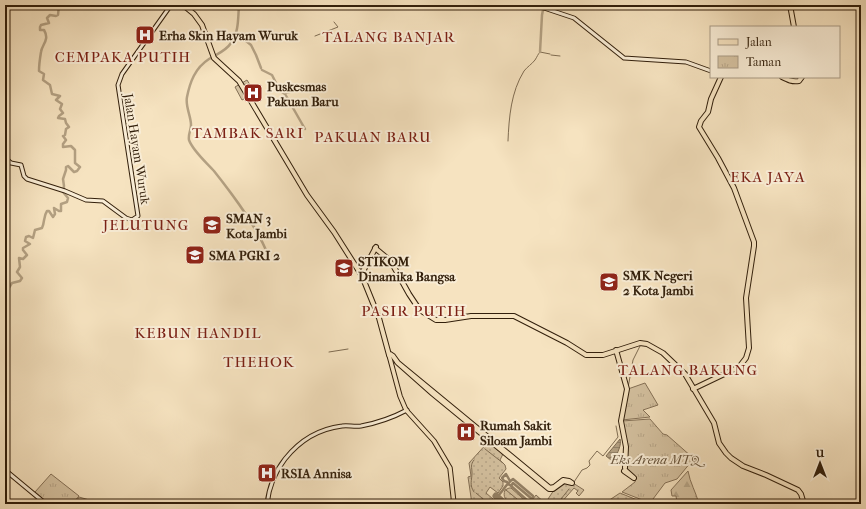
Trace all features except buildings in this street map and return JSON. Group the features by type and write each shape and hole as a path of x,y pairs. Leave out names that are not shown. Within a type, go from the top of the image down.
{"highway":[{"path":"184,5 199,19 206,32 214,57 236,78 247,93 307,196 323,215 362,275 380,318 390,355 393,356 394,362 422,383 550,488 560,483"},
{"path":"790,5 794,26"},
{"path":"694,390 739,367 745,361 748,350 746,298 754,242 734,187 699,126 708,112 711,99 722,78"},
{"path":"784,78 798,82 801,78"},
{"path":"362,275 376,248 395,266 418,306 431,316 441,319 471,315 514,315 549,334 566,341 584,353 603,354 640,342 667,354 687,374 694,390 714,423 718,442 726,453 743,466 798,490 804,504"},
{"path":"615,350 627,388 622,408 621,421 626,447 624,469"}],"main road":[{"name":"Jalan Hayam Wuruk","path":"5,158 11,163 21,165 24,176 27,179 86,200 103,201 126,218 132,220 138,217 117,85 122,71 170,5"},
{"path":"535,5 576,20 624,58 686,62 710,71"},
{"path":"394,362 401,396 407,410 434,441 450,468 454,504"},
{"path":"267,504 269,488 278,469 291,452 308,437 315,433 338,427 361,426 372,423 390,418 407,410"},
{"path":"5,470 46,504"}],"green space":[{"path":"247,80 255,93 242,100 235,87"},
{"path":"645,383 658,405 643,410 650,417 622,420 628,389"},
{"name":"Eks Arena MTQ","path":"650,419 663,434 667,435 692,457 691,462 677,479 665,483 650,503 622,492 635,482 636,479 627,469 622,421"},
{"path":"489,441 503,454 500,460 505,465 506,469 499,478 503,482 503,486 498,493 490,487 486,493 496,504 472,504 468,477 471,476 469,463"},
{"path":"688,471 699,504 677,503 676,496 672,496 671,490"},
{"path":"51,474 79,496 72,504 49,504 35,492"},
{"path":"563,483 573,483 584,490 579,496 576,493 578,491 574,488 560,504 548,504 546,502 554,490"},
{"path":"511,488 529,504 536,495 546,504 526,505 512,503 504,496 505,490"},
{"path":"620,493 647,504 606,504"},
{"path":"79,497 103,504 74,504"}],"shaded area":[{"path":"620,439 620,446 615,459 611,460 606,456"}],"waterway":[{"path":"5,315 8,308 7,291 12,283 20,281 22,278 17,272 20,267 19,258 23,259 27,255 23,248 30,244 25,241 26,237 29,236 33,238 35,230 42,228 47,211 49,211 53,217 55,214 54,208 61,211 61,204 67,202 68,198 63,192 63,179 66,167 68,166 74,172 80,167 75,163 75,150 71,146 63,147 66,140 63,136 65,135 66,129 69,127 65,119 58,118 63,113 60,109 62,104 56,100 60,96 52,94 50,85 43,80 44,74 39,71 41,52 46,39 46,33 44,30 40,30 40,27 41,25 49,23 47,18 50,15 58,15 59,5"},
{"path":"239,5 238,25 234,39 227,48 209,59 200,67 188,91 187,107 191,125 189,140 245,213 265,247 269,258"},
{"path":"540,52 544,5"},
{"path":"315,36 338,27 334,22"},
{"path":"236,33 251,45 261,68"},
{"path":"508,141 509,123 513,96 516,87 524,71 534,61 540,52 550,54"},
{"path":"551,55 560,56"},
{"path":"262,70 272,75 280,91 285,94 305,129"},
{"path":"284,93 300,90"},
{"path":"628,388 633,360 640,346"},
{"path":"329,352 348,349"},
{"path":"574,482 582,470 590,465 589,461 597,451 603,456 618,437 616,426"},
{"path":"485,449 503,463"},
{"path":"474,460 472,465 471,482 474,492"},
{"path":"557,504 569,489"},
{"path":"506,490 523,504"},
{"path":"476,493 489,504"}],"taxiway":[{"path":"497,497 507,485 509,483 513,479 533,496 533,498 529,502 510,485 508,484 507,482 504,481 502,478 506,474 510,481"},
{"path":"511,486 513,483 532,499"},
{"path":"501,504 496,502 495,499 497,497 501,498 504,503"}],"runway":[{"path":"496,496 505,504"}],"place":[{"name":"Erha Skin Hayam Wuruk","path":"145,35"},
{"name":"Puskesmas Pakuan Baru","path":"253,93"},
{"name":"SMAN 3 Kota Jambi","path":"212,225"},
{"name":"SMA PGRI 2","path":"195,255"},
{"name":"STIKOM Dinamika Bangsa","path":"344,268"},
{"name":"SMK Negeri 2 Kota Jambi","path":"609,282"},
{"name":"Rumah Sakit Siloam Jambi","path":"466,432"},
{"name":"RSIA Annisa","path":"267,473"}],"district":[{"name":"TALANG BANJAR","path":"389,37"},
{"name":"CEMPAKA PUTIH","path":"123,57"},
{"name":"TAMBAK SARI","path":"248,133"},
{"name":"PAKUAN BARU","path":"373,137"},
{"name":"EKA JAYA","path":"768,177"},
{"name":"JELUTUNG","path":"146,225"},
{"name":"PASIR PUTIH","path":"414,311"},
{"name":"KEBUN HANDIL","path":"198,333"},
{"name":"THEHOK","path":"259,362"},
{"name":"TALANG BAKUNG","path":"688,370"}]}
